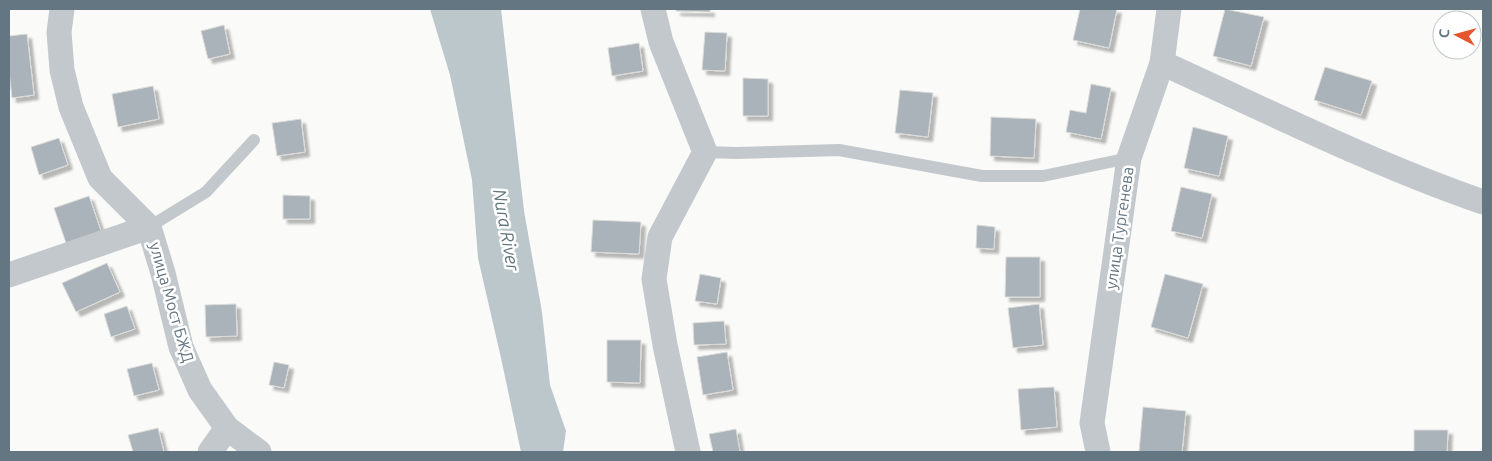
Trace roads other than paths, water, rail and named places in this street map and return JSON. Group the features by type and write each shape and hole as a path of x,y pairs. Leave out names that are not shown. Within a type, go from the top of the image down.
{"street":[{"name":"улица Мост БЖД","path":"62,9 59,32 62,70 71,107 100,178 150,227 181,347 200,390 227,428 259,452"},
{"path":"652,9 661,42 705,152 660,236 654,279 665,345 688,452"},
{"name":"улица Тургенева","path":"1098,452 1092,423 1129,158 1162,62 1170,9"},
{"path":"1162,62 1356,152 1483,202"},
{"name":"улица Мост БЖД","path":"9,275 150,227"},
{"path":"210,452 227,428"}],"lane":[{"path":"150,227 206,192 254,140"},
{"path":"705,152 840,150 982,176 1043,176 1129,158"}],"water":[{"name":"Nura River","path":"430,9 501,9 524,211 542,312 550,385 566,431 563,452 521,452 478,258 472,180 450,75"}]}
